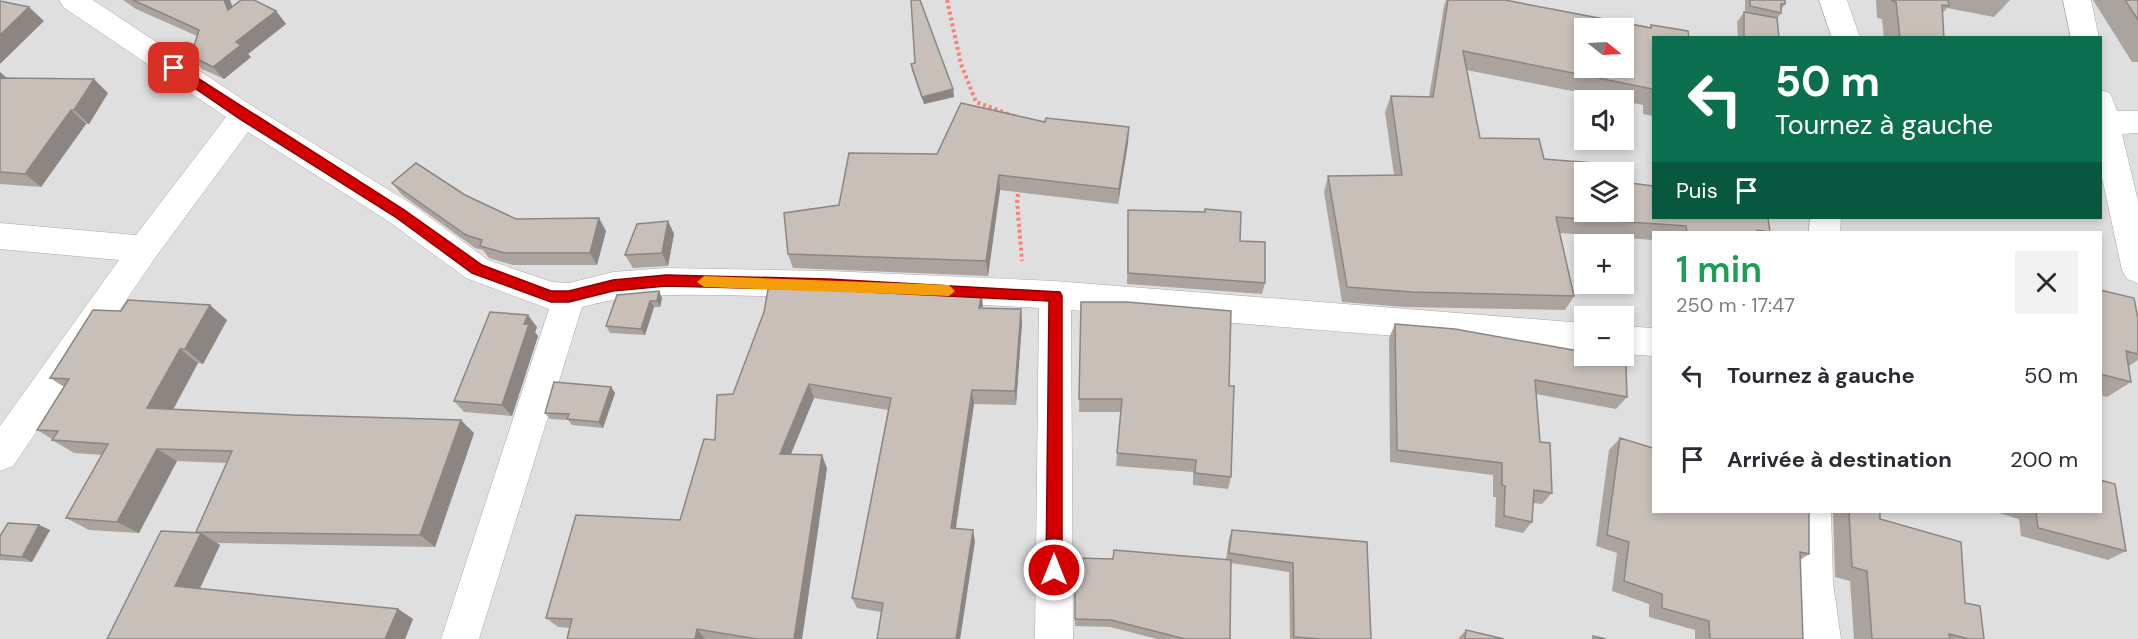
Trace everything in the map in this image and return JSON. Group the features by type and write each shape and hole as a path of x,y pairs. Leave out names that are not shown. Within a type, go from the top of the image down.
{"street":[{"path":"73,0 244,115 399,212 477,269 551,296 569,297 613,285 666,281 828,284 1040,295 1574,336"},
{"path":"1833,0 1845,36"},
{"path":"2077,0 2085,36"},
{"path":"0,455 144,249 244,115"},
{"path":"2138,122 2102,116 2138,270"},
{"path":"0,236 144,249"},
{"path":"1040,295 1054,639"},
{"path":"460,639 569,297"},
{"path":"1634,341 1652,342"},
{"path":"1813,513 1814,583 1822,639"}],"path":[{"path":"947,0 961,64 976,102 1012,115"},
{"path":"1020,178 1017,201 1040,295"}],"shaded area":[{"path":"0,0 2138,0 2138,639 0,639"}],"building":[{"path":"133,0 224,0 228,10 241,0 254,0 276,11 236,42 241,45 213,67 191,56 199,30"},
{"path":"911,0 920,0 953,89 922,97 911,64 915,63"},
{"path":"1448,0 1505,0 1599,18 1574,18 1574,73 1463,51 1480,138 1539,139 1544,159 1582,162 1574,162 1574,218 1556,217 1574,296 1412,292 1347,287 1328,176 1402,175 1391,96 1433,97"},
{"path":"1750,0 1785,0 1785,4 1781,4 1781,13 1750,6"},
{"path":"1891,0 1948,0 1949,6 1942,5 1944,36 1900,36 1896,2"},
{"path":"2125,0 2138,0 2138,20"},
{"path":"0,1 29,7 0,35"},
{"path":"1744,12 1777,18 1779,36 1744,36"},
{"path":"1634,25 1688,31 1689,36 1652,36 1652,89 1598,78 1634,78"},
{"path":"0,78 94,79 74,110 71,110 25,174 0,172"},
{"path":"961,103 1045,122 1046,118 1129,127 1119,189 999,175 986,261 788,254 784,213 839,205 849,153 937,154"},
{"path":"416,163 465,195 516,219 599,218 590,253 505,253 480,246 482,240 466,235 392,183"},
{"path":"1634,183 1652,186 1652,219 1768,219 1770,231 1687,231 1686,226 1628,222 1634,222"},
{"path":"1205,209 1241,212 1240,241 1265,242 1265,283 1128,273 1128,210 1205,212"},
{"path":"668,221 662,253 625,255 637,224"},
{"path":"769,284 982,293 979,308 1021,309 1015,391 972,390 951,528 973,530 956,639 877,639 883,603 852,598 891,398 809,384 780,454 822,455 794,639 757,639 697,629 695,639 567,639 572,619 546,618 576,515 680,520 704,439 715,440 717,395 733,394 764,312"},
{"path":"2102,290 2134,298 2138,319 2138,354 2126,351 2131,382 2102,375"},
{"path":"659,291 657,301 650,301 641,329 606,326 617,295"},
{"path":"128,300 210,305 185,349 180,349 147,408 461,420 420,535 196,532 232,451 157,449 117,522 66,518 108,444 52,440 58,431 37,430 69,379 50,378 93,310 121,311"},
{"path":"1081,302 1127,302 1231,311 1229,386 1234,386 1231,477 1195,473 1196,460 1117,453 1122,399 1079,399"},
{"path":"490,312 528,315 524,324 529,324 502,405 454,401"},
{"path":"1395,324 1455,329 1574,350 1574,366 1626,366 1627,397 1535,380 1540,442 1550,443 1552,493 1534,490 1532,522 1504,516 1505,486 1502,485 1502,463 1397,450"},
{"path":"554,382 611,387 599,422 567,419 569,414 545,413"},
{"path":"1620,438 1652,448 1652,513 1809,513 1809,554 1800,552 1803,639 1710,639 1709,621 1662,608 1662,594 1624,581 1629,542 1607,535"},
{"path":"2102,481 2115,484 2126,551 2038,528 2036,513 2102,513"},
{"path":"1849,513 1880,513 1880,519 1961,542 1965,603 1980,606 1984,639 1969,639 1949,634 1950,639 1872,639 1867,571 1852,567"},
{"path":"8,523 39,525 22,557 0,555 0,536"},
{"path":"1232,530 1367,542 1371,639 1294,637 1293,563 1229,553"},
{"path":"161,531 201,533 175,586 398,609 385,639 107,639"},
{"path":"1114,550 1231,560 1230,639 1185,639 1111,620 1075,619 1075,558 1113,559"},
{"path":"1466,630 1504,639 1465,639"}],"slow traffic":[{"path":"704,282 828,284 949,291"}],"route":[{"path":"174,68 244,115 399,212 477,269 551,296 569,297 613,285 666,281 828,284 1055,296 1054,570"}]}
